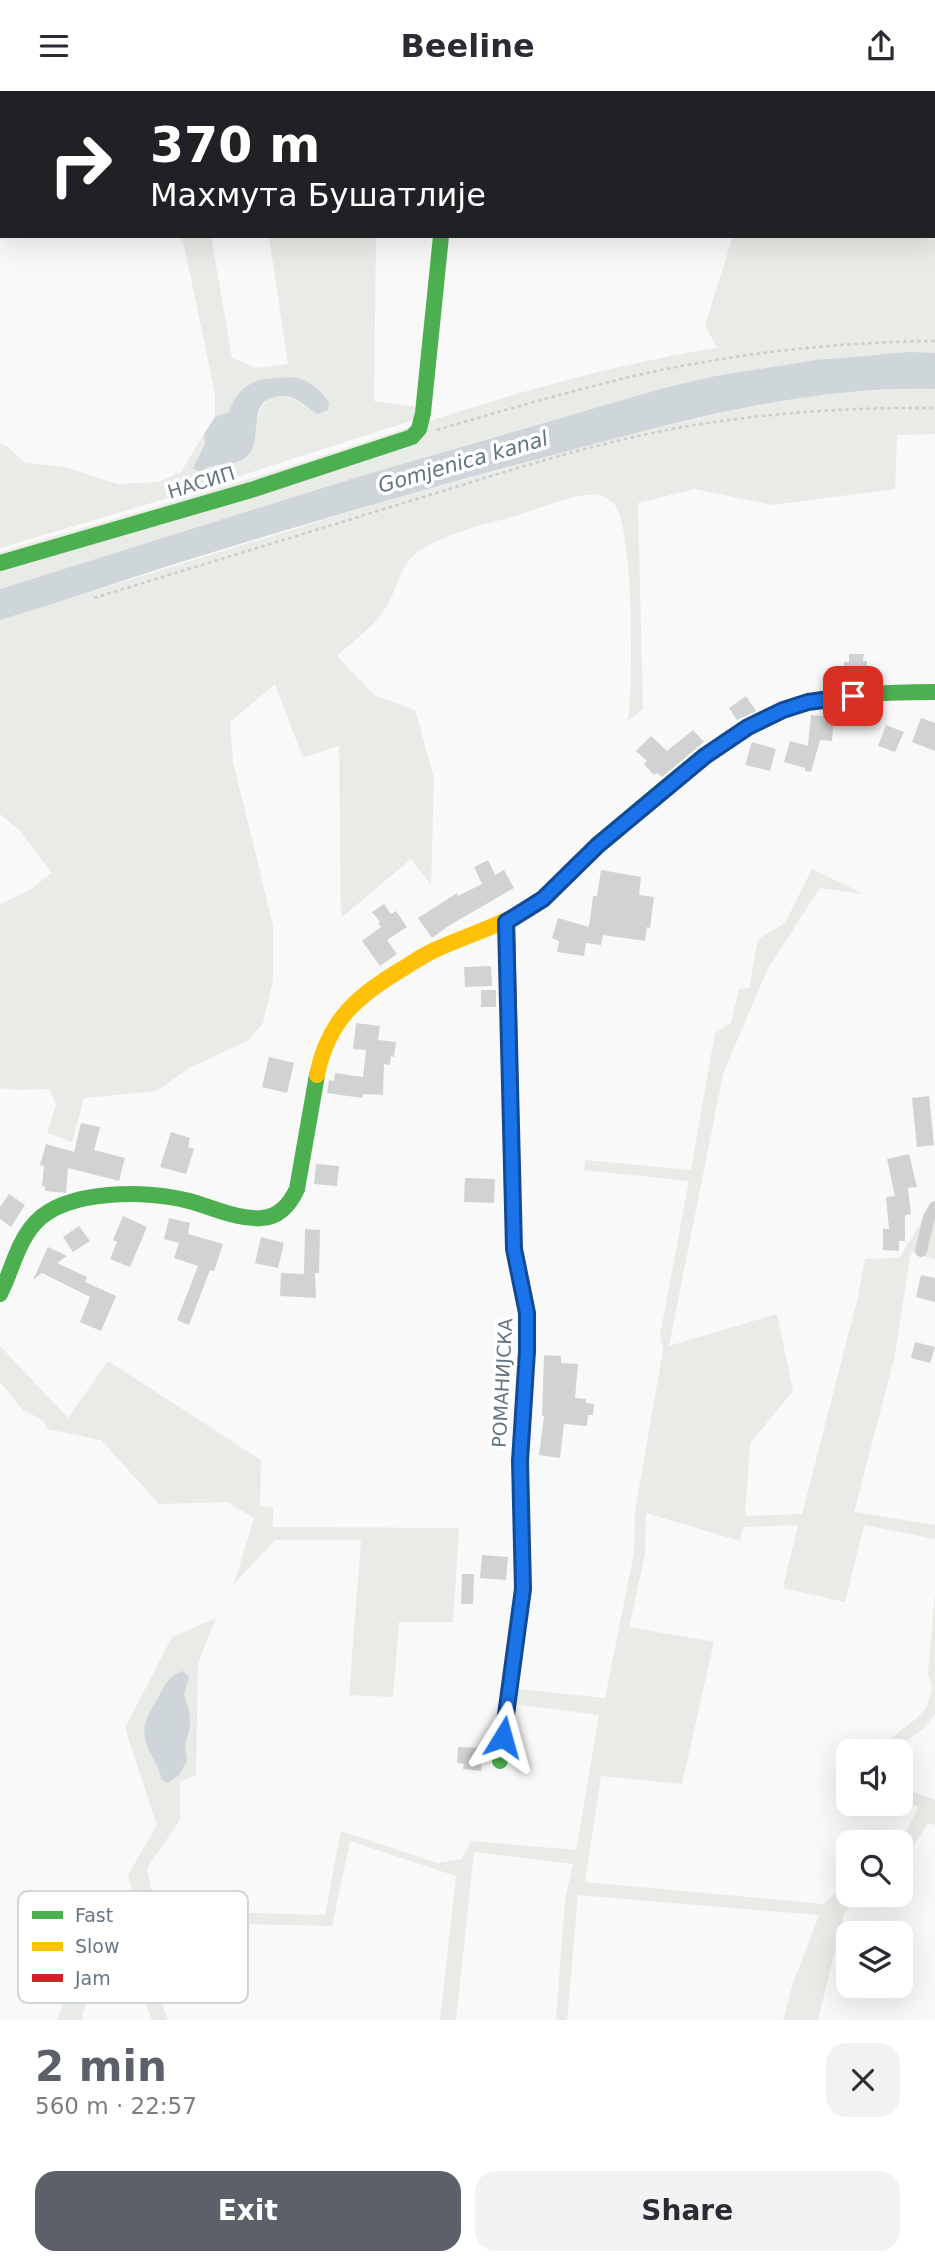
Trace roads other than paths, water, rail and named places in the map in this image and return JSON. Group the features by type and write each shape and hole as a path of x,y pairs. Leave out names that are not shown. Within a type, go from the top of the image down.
{"street":[{"name":"НАСИП","path":"0,563 250,490 412,437 421,428 441,238"},
{"path":"0,1294 33,1225 43,1215 63,1206 117,1193 142,1191 170,1195 247,1216 264,1218 280,1213 291,1202 297,1189 318,1071 330,1033 346,1011 373,986 434,950 506,922 543,899 608,837 705,756 748,727 783,710 808,702 896,692 935,692"},
{"name":"РОМАНИЈСКА","path":"500,1761 523,1589 520,1461 527,1351 527,1313 514,1249 506,922"},
{"path":"921,1251 929,1217 935,1207"}],"water":[{"name":"Gomjenica kanal","path":"909,352 935,353 935,389 889,389 797,399 752,406 661,427 327,518 0,620 0,589 361,476 664,388 716,376 815,360"},
{"path":"294,377 318,389 329,403 328,410 318,414 292,398 274,397 261,406 253,447 244,459 231,464 211,466 200,472 193,468 205,444 204,434 215,417 229,412 240,392 254,382"},
{"path":"183,1671 189,1677 184,1695 189,1710 190,1727 185,1746 187,1761 179,1775 167,1783 161,1779 144,1731 150,1712 168,1681"}]}
